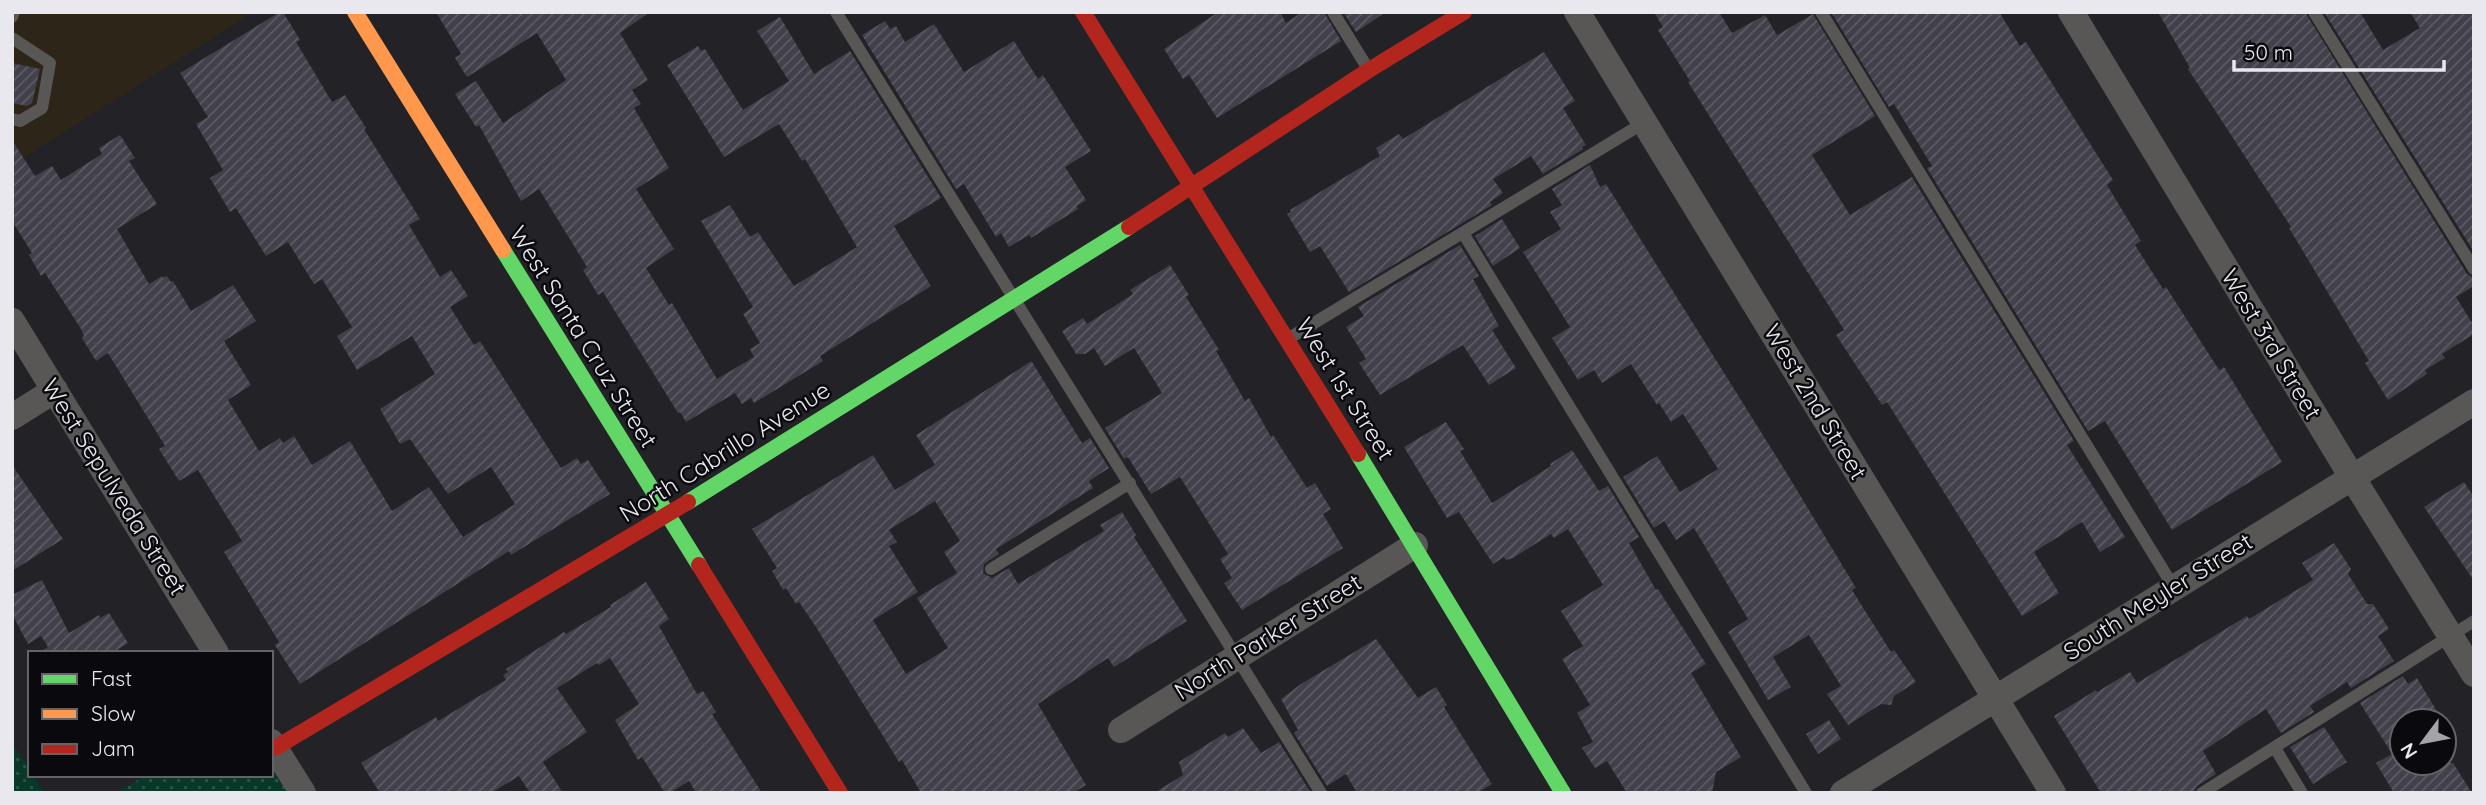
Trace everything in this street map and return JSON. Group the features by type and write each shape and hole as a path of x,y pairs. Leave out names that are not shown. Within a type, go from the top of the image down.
{"street":[{"name":"West Santa Cruz Street","path":"355,12 840,793"},
{"name":"West 1st Street","path":"1083,12 1415,545 1563,793"},
{"name":"North Cabrillo Avenue","path":"273,745 667,515 1194,187 1369,70 1464,12"},
{"name":"West 2nd Street","path":"1577,12 2053,793"},
{"name":"West 3rd Street","path":"2071,12 2351,477 2474,674"},
{"name":"West Sepulveda Street","path":"12,321 215,651"},
{"path":"12,417 55,390"},
{"name":"South Meyler Street","path":"1843,793 2173,586 2474,402"},
{"name":"North Parker Street","path":"1122,730 1415,545"},
{"path":"273,745 303,793"}],"lane":[{"path":"12,18 14,12"},
{"path":"836,12 1321,793"},
{"path":"1333,12 1369,70"},
{"path":"1821,12 2173,586"},
{"path":"2314,12 2474,269"},
{"path":"12,38 50,63 42,108 20,121 12,119"},
{"path":"1287,340 1645,122"},
{"path":"1463,233 1806,793"},
{"path":"991,569 1130,483"},
{"path":"2202,793 2474,621"},
{"path":"2275,748 2302,793"}],"shaded area":[{"path":"12,12 254,12 12,165"}],"green space":[{"path":"12,743 28,767 28,777 34,777 44,793 12,793"},
{"path":"273,752 295,793 116,793 143,777 273,777"}],"building":[{"path":"283,12 300,40 296,42 332,102 345,95 366,128 364,129 420,219 409,225 440,277 451,270 468,296 450,307 474,345 480,341 561,468 577,458 581,464 588,460 610,494 511,555 509,551 300,684 275,645 279,642 224,552 242,541 198,470 179,481 159,449 165,446 108,353 96,361 82,338 84,336 81,329 45,273 41,276 29,255 32,253 12,221 12,140 35,176 52,166 61,180 102,154 99,148 120,135 135,158 129,161 157,204 117,229 149,284 167,276 173,281 191,311 233,285 256,321 224,341 251,385 228,400 259,451 280,438 283,443 294,436 312,465 350,441 392,511 429,487 463,537 515,504 491,467 448,494 410,439 400,444 380,409 435,374 412,336 357,370 337,336 352,327 322,279 314,284 288,242 266,256 236,208 230,212 210,178 223,170 196,124 208,117 180,73"},
{"path":"436,12 650,12 620,33 648,80 632,90 641,104 634,108 669,168 636,189 674,249 646,268 669,305 672,303 717,379 754,357 750,349 760,343 743,314 753,307 701,221 730,205 750,237 758,232 794,286 857,247 805,159 802,161 779,124 724,157 667,65 698,46 701,51 705,49 743,110 789,81 757,31 780,17 814,74 850,51 941,198 894,226 931,286 820,356 823,361 754,403 751,398 742,404 735,393 686,422 603,292 598,295 583,270 587,267 539,189 521,201 479,125 476,127 455,94 476,81 503,123 566,80 537,33 467,77 455,58 461,54"},
{"path":"1218,12 1280,12 1286,23 1302,12 1324,12 1341,41 1217,118 1189,75 1183,79 1164,49"},
{"path":"1343,12 1386,12 1356,32"},
{"path":"1654,12 1719,12 1732,33 1765,15 1777,35 1813,14 1875,116 1812,155 1850,215 1912,177 2074,441 2067,445 2125,537 2100,552 2082,522 2034,552 2059,593 2022,616 1887,402 1882,405 1836,335 1844,330 1688,82 1690,81 1658,30 1663,27"},
{"path":"1831,12 1999,12 2020,46 2026,42 2113,180 2107,185 2141,241 2135,245 2163,289 2166,287 2219,370 2224,367 2282,462 2172,530 2105,421 2088,431 1927,168 1932,166 1894,104 1889,107"},
{"path":"2158,12 2305,12 2467,274 2474,278 2474,286 2456,297 2474,326 2474,334 2442,354 2445,358 2425,370 2427,374 2388,400 2365,363 2369,361 2289,228 2291,227 2188,69 2190,68"},
{"path":"2324,12 2360,12 2383,50 2420,28 2410,12 2474,12 2474,252"},
{"path":"885,21 890,29 896,26 905,42 934,24 964,72 1014,41 1038,79 1043,75 1091,151 1065,167 1086,200 1077,206 1078,209 1031,238 1029,235 1009,247 1001,233 996,237 964,184 956,189 862,35"},
{"path":"1544,52 1575,101 1563,108 1586,145 1583,149 1543,174 1531,156 1493,179 1503,193 1490,202 1492,205 1349,292 1320,246 1310,252 1287,214 1290,210 1380,156 1376,148 1399,134 1403,139"},
{"path":"12,63 40,69 32,103 27,106 12,103"},
{"path":"1590,165 1600,187 1606,184 1786,472 1856,588 1852,590 1891,652 1894,650 1916,682 1894,696 1891,705 1881,704 1848,725 1827,694 1841,686 1809,635 1773,657 1791,687 1768,700 1728,632 1748,619 1694,528 1676,540 1664,521 1654,528 1623,477 1657,456 1680,492 1718,469 1683,414 1671,422 1631,364 1602,383 1594,370 1578,380 1552,338 1570,327 1523,252 1561,229 1550,212 1562,205 1552,189"},
{"path":"1502,219 1520,248 1493,266 1475,236"},
{"path":"1460,245 1479,276 1473,279 1499,326 1492,330 1516,368 1489,385 1463,345 1380,395 1359,363 1366,359 1346,327 1364,316 1358,307"},
{"path":"1170,265 1189,295 1186,297 1219,350 1216,351 1245,401 1249,398 1271,437 1273,435 1307,488 1315,483 1331,509 1323,514 1343,548 1242,610 1224,583 1232,578 1220,559 1228,554 1180,477 1151,494 1128,457 1124,459 1105,428 1162,393 1134,348 1105,366 1094,348 1085,354 1076,354 1062,331 1083,318 1087,324 1133,294 1130,290"},
{"path":"1032,362 1082,443 1090,438 1109,468 1089,481 1093,488 996,549 999,554 984,564 983,573 992,578 1009,568 1018,584 1104,531 1100,525 1122,512 1136,535 1134,537 1187,621 1114,667 1108,658 1038,704 1086,785 1073,793 921,793 816,627 799,602 796,604 786,588 783,590 772,571 777,568 752,529 873,455 895,490 935,465 916,435","holes":["935,501 960,541 944,552 957,573 917,598 948,648 906,674 873,620 918,592 889,546 897,542 889,530"]},
{"path":"1446,422 1464,449 1460,451 1492,503 1572,450 1599,491 1608,486 1639,537 1629,543 1656,590 1658,589 1706,664 1691,673 1741,757 1716,772 1712,793 1627,793 1607,761 1595,768 1582,748 1593,742 1577,713 1590,705 1562,659 1583,646 1561,611 1603,585 1568,529 1554,538 1551,534 1513,558 1506,560 1504,557 1493,564 1459,512 1447,518 1404,447"},
{"path":"12,465 63,539 12,571"},
{"path":"2464,482 2474,497 2474,581 2424,507"},
{"path":"2334,543 2351,569 2348,574 2367,604 2373,604 2389,629 2378,636 2394,661 2351,688 2347,682 2310,706 2314,712 2281,733 2266,709 2203,751 2216,774 2197,786 2193,793 2101,793 2054,716 2130,672 2137,683 2247,616 2249,619 2313,580 2302,563"},
{"path":"42,580 69,633 99,615 100,618 109,613 128,643 115,651 42,651 48,647 41,636 28,644 12,614 12,595"},
{"path":"646,582 669,619 659,626 697,694 703,691 716,712 712,714 762,793 696,793 689,781 670,793 665,793 642,757 638,760 615,720 639,704 610,658 557,688 587,732 543,762 563,793 530,793 519,776 491,793 380,793 361,763 436,717 438,721 506,680 503,675 508,672 506,669 564,632 566,634 611,607 610,605"},
{"path":"1376,639 1418,698 1436,687 1447,705 1444,707 1492,784 1477,793 1357,793 1346,774 1327,786 1294,733 1298,730 1281,699"},
{"path":"2403,676 2408,684 2417,678 2434,707 2388,707 2388,748 2360,703"},
{"path":"1829,720 1841,739 1818,754 1806,734"},
{"path":"2324,727 2347,762 2313,784 2290,747"},
{"path":"1243,728 1261,753 1279,742 1311,793 1154,793 1183,775 1179,762 1225,733 1228,737"},
{"path":"2388,756 2388,777 2458,777 2458,771 2472,793 2394,793 2376,763"}],"traffic: fast":[{"path":"688,502 1129,227"},
{"path":"503,250 699,565"},
{"path":"1358,454 1563,793"}],"traffic: slow":[{"path":"355,12 503,250"}],"traffic: jam":[{"path":"1083,12 1358,454"},
{"path":"1129,227 1369,70 1464,12"},
{"path":"275,748 688,502"},
{"path":"699,565 840,793"}]}
